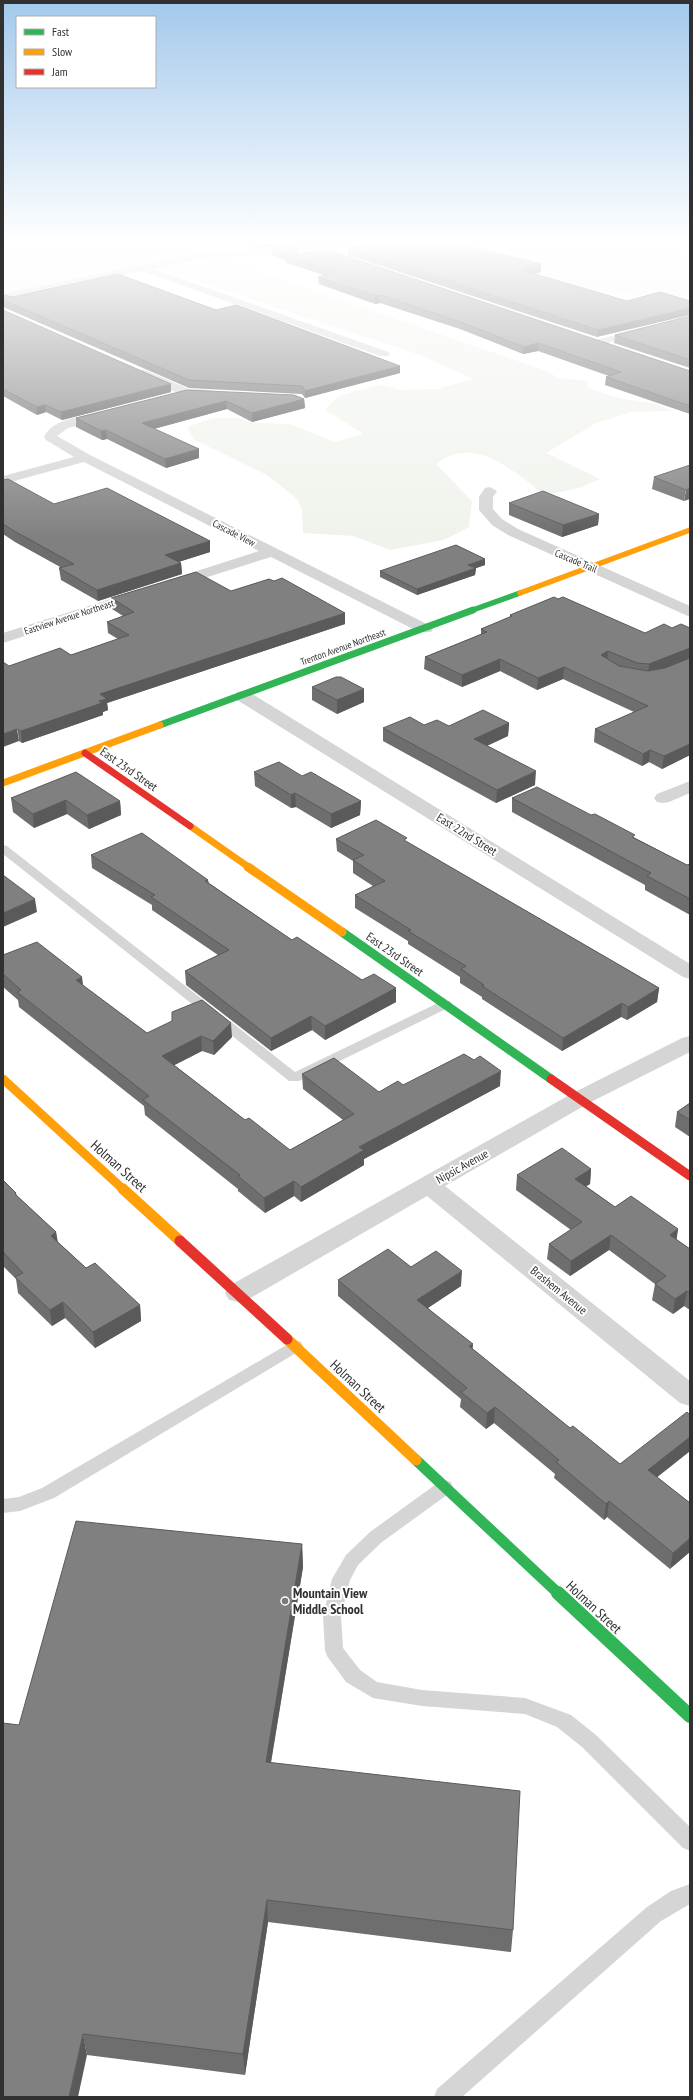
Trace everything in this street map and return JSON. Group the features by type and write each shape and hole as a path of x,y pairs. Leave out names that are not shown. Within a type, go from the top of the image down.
{"street":[{"path":"350,342 384,354"},
{"path":"593,342 618,350"},
{"path":"130,367 187,393"},
{"path":"172,397 187,393 226,394"},
{"name":"Cascade View","path":"118,411 64,425 52,432 50,437 85,458 424,629"},
{"path":"3,480 85,458"},
{"name":"Cascade Trail","path":"490,491 486,497 486,510 497,522 538,544 690,612"},
{"name":"Trenton Avenue Northeast","path":"3,784 689,531"},
{"name":"Eastview Avenue Northeast","path":"3,638 272,552"},
{"name":"East 22nd Street","path":"243,696 690,973"},
{"name":"East 23rd Street","path":"85,753 581,1098 690,1176"},
{"path":"663,798 690,786"},
{"name":"Nipsic Avenue","path":"238,1293 581,1098 690,1043"},
{"name":"Holman Street","path":"3,1080 238,1293 690,1716"},
{"name":"Brashem Avenue","path":"428,1185 690,1396"}],"lane":[{"path":"3,848 294,1078 446,1004"},
{"path":"3,1506 20,1504 48,1493 295,1346"},
{"path":"445,1487 376,1537 352,1560 341,1579 332,1616 334,1650 353,1676 373,1690 422,1698 525,1706 564,1721 589,1741 690,1841"},
{"path":"445,2097 654,1914 678,1898 690,1894"}],"shaded area":[{"path":"381,342 463,342 547,371 558,378 588,381 588,388 619,398 656,404 672,411 632,412 596,423 546,453 600,479 579,488 545,495 507,467 493,459 479,454 465,453 451,456 436,464 472,501 469,527 444,540 390,550 353,536 303,533 302,509 296,498 267,475 195,440 187,427 213,418 238,418 252,423 290,424 335,442 364,434 325,410 338,396 379,385 401,390 438,389 473,379 420,355"}],"building":[{"path":"3,342 76,342 171,384 61,412 45,405 37,407 3,389"},
{"path":"101,342 335,342 400,366 305,391 302,386 189,380"},
{"path":"511,342 603,342 690,371 690,406 606,377 621,372 538,343 524,347"},
{"path":"636,342 690,342 690,360"},
{"path":"187,390 294,395 304,399 252,413 226,401 142,423 199,449 165,459 106,430 101,431 76,418"},
{"path":"690,465 690,488 686,490 654,477"},
{"path":"8,479 54,504 107,488 210,541 165,555 181,563 97,590 59,568 74,564 3,524 3,480"},
{"path":"543,491 599,514 563,525 509,503"},
{"path":"456,545 485,559 468,565 476,568 417,589 380,571"},
{"path":"196,572 231,591 269,579 274,581 282,578 345,613 100,694 107,699 99,701 102,703 21,731 17,729 3,734 3,662 9,666 60,648 71,655 129,635 107,622 134,612 111,598"},
{"path":"554,597 558,599 563,597 645,633 664,624 672,628 681,624 690,628 690,648 649,664 637,663 608,651 601,655 619,666 648,671 665,668 690,658 690,744 664,756 650,750 643,754 595,729 648,706 564,667 538,678 500,659 462,675 425,657 487,632 481,629"},
{"path":"336,677 341,677 364,689 337,700 312,687"},
{"path":"483,710 509,723 474,739 536,771 497,790 383,728 410,717 424,725 437,720 449,726"},
{"path":"279,762 302,776 311,772 361,801 331,814 295,793 291,795 254,772"},
{"path":"76,772 120,801 87,815 66,800 33,814 11,798"},
{"path":"537,787 591,815 595,814 635,835 632,837 687,865 690,864 690,899 647,876 651,873 512,798"},
{"path":"376,820 407,838 404,840 659,988 628,1007 622,1003 563,1038 482,986 484,985 461,969 466,966 408,931 411,930 355,895 385,881 353,860 364,855 336,839"},
{"path":"142,833 208,880 205,881 292,940 297,937 362,980 374,974 396,988 325,1026 311,1016 271,1038 185,971 229,950 151,897 155,895 91,855"},
{"path":"3,875 35,899 3,913"},
{"path":"37,942 82,977 76,980 147,1033 172,1021 172,1012 202,1000 231,1023 213,1041 201,1036 162,1056 245,1120 249,1118 290,1150 354,1114 302,1074 334,1058 379,1092 398,1081 403,1085 464,1054 474,1060 480,1056 501,1071 359,1147 364,1150 301,1187 294,1181 264,1198 238,1176 240,1175 143,1100 149,1096 17,992 21,990 3,974 3,955"},
{"path":"690,1103 690,1120 677,1112"},
{"path":"562,1148 591,1169 575,1179 615,1207 631,1196 678,1229 670,1235 690,1249 690,1293 687,1291 675,1299 655,1284 666,1276 611,1235 571,1261 549,1244 582,1222 517,1175"},
{"path":"3,1180 16,1193 15,1194 56,1232 51,1236 86,1268 95,1263 140,1305 93,1332 63,1302 50,1310 15,1277 23,1273 3,1252"},
{"path":"388,1249 411,1267 436,1251 462,1271 417,1300 473,1344 469,1346 570,1428 573,1426 620,1464 687,1412 690,1415 690,1437 648,1470 690,1503 690,1538 673,1553 609,1501 606,1504 556,1462 559,1460 495,1407 487,1413 461,1392 467,1388 338,1280"},
{"name":"Mountain View Middle School","path":"76,1521 302,1544 266,1762 520,1791 513,1930 267,1900 243,2054 83,2034 69,2097 3,2097 3,1723 19,1725"}],"traffic: fast":[{"path":"160,725 520,593"},
{"path":"342,932 551,1079"},
{"path":"416,1460 690,1716"}],"traffic: slow":[{"path":"520,593 690,530"},
{"path":"3,783 160,725"},
{"path":"190,826 342,932"},
{"path":"3,1079 180,1241"},
{"path":"287,1339 416,1460"}],"traffic: jam":[{"path":"85,753 190,826"},
{"path":"551,1079 690,1176"},
{"path":"180,1241 287,1339"}],"place":[{"name":"Mountain View Middle School","path":"285,1601"}]}
